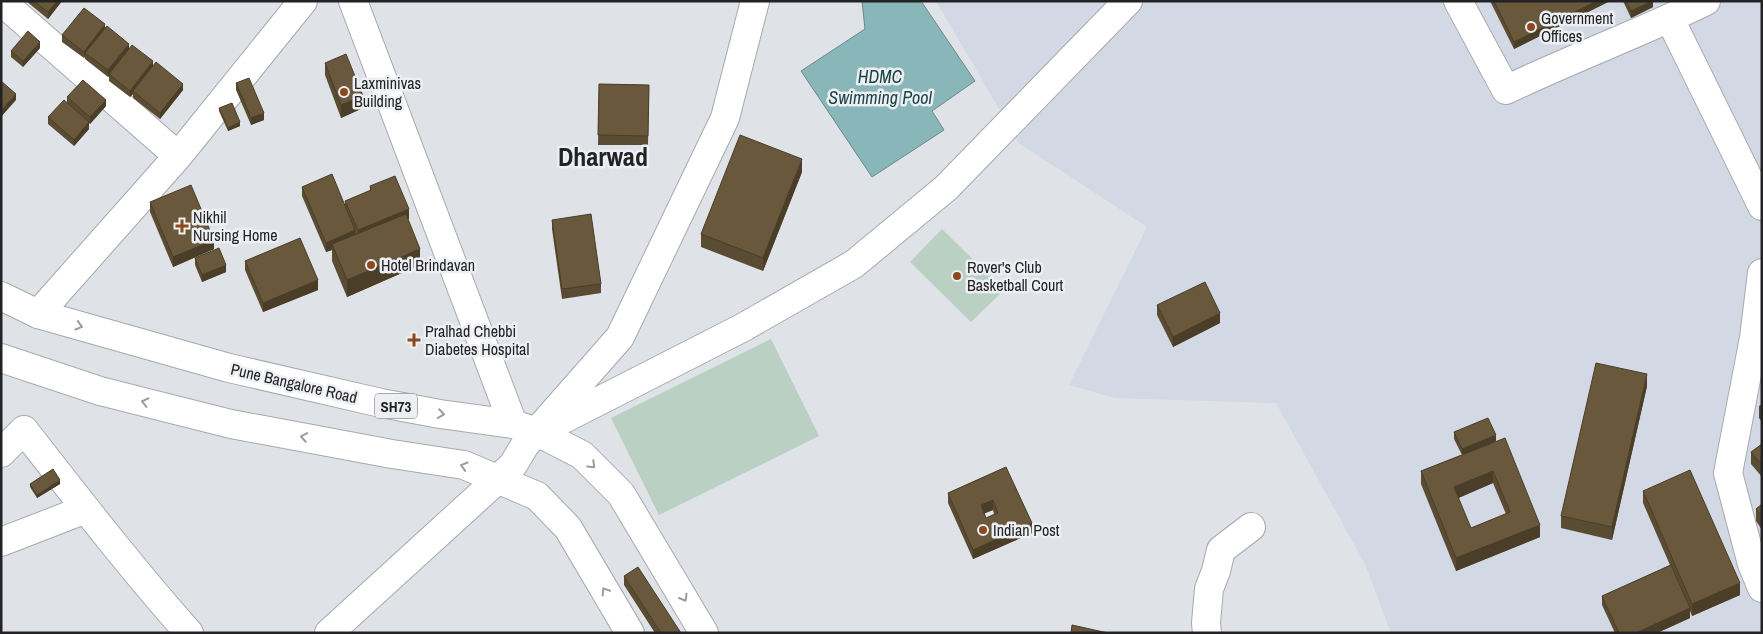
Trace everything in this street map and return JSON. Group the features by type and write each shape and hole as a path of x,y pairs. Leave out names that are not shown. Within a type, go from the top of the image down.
{"street":[{"path":"1,1 178,156"},
{"path":"38,314 178,156 303,1"},
{"path":"329,633 513,465 525,445 525,428 353,1"},
{"path":"525,428 620,337 725,118 755,1"},
{"path":"525,428 742,328 854,264 946,188 1128,1"},
{"path":"1458,1 1506,90 1543,72 1670,19 1706,1"},
{"path":"1670,19 1762,206"},
{"path":"1762,273 1754,338 1728,473 1752,564 1762,588"},
{"name":"Pune Bangalore Road","path":"1,296 38,314 229,368 381,403 525,428 582,456 621,494 704,633"},
{"path":"1,358 100,391 230,424 392,454 464,465 537,496 568,528 630,633"},
{"path":"1,453 24,430 153,592 189,633"},
{"path":"1,542 86,509"},
{"path":"1207,633 1209,589 1221,550 1251,528"}],"shaded area":[{"path":"936,1 1762,1 1762,633 1391,633 1365,564 1276,403 1115,398 1069,385 1147,227 1019,143"}],"green space":[{"name":"Rover's Club Basketball Court","path":"942,229 1004,290 971,322 910,262"},
{"path":"771,339 819,436 659,515 611,418"}],"water":[{"name":"HDMC Swimming Pool","path":"862,1 921,1 975,81 932,111 944,130 872,177 801,71 865,29"}],"building":[{"path":"34,1 57,1 48,12"},
{"name":"Government Offices","path":"1494,1 1597,1 1514,42"},
{"path":"1626,1 1652,1 1631,11"},
{"path":"84,8 105,24 84,52 62,35"},
{"path":"107,26 129,44 108,70 85,53"},
{"path":"28,31 40,42 23,61 11,51"},
{"path":"132,45 153,61 130,91 109,74"},
{"name":"Laxminivas Building","path":"346,54 363,96 341,105 325,63"},
{"path":"156,62 183,84 160,113 133,91"},
{"path":"249,78 264,113 251,118 236,83"},
{"path":"83,80 106,100 90,117 67,97"},
{"path":"1,81 16,94 1,111"},
{"path":"599,84 649,85 648,136 598,135"},
{"path":"64,100 89,122 74,140 48,117"},
{"path":"232,103 240,122 228,128 219,108"},
{"path":"740,135 802,159 763,258 701,234"},
{"path":"332,174 355,230 326,243 302,187"},
{"path":"395,176 409,209 358,230 345,201 371,190 370,186"},
{"path":"191,185 214,240 173,257 150,202"},
{"path":"406,214 420,249 347,280 332,244"},
{"path":"591,214 601,284 562,289 552,220"},
{"path":"300,238 318,280 263,303 245,261"},
{"path":"219,248 226,265 202,275 195,258"},
{"path":"1205,282 1220,313 1173,337 1157,305"},
{"path":"1596,363 1647,374 1612,527 1561,516"},
{"path":"1488,418 1496,435 1462,449 1454,432"},
{"path":"1505,438 1540,525 1456,558 1421,471","holes":["1493,471 1510,512 1471,528 1454,487"]},
{"path":"1762,444 1762,465 1751,452"},
{"path":"1006,467 1032,523 973,550 948,493","holes":["993,500 998,513 986,518 981,505"]},
{"path":"53,469 60,480 37,495 30,484"},
{"path":"1690,470 1740,583 1692,604 1643,491"},
{"path":"1762,504 1762,517 1756,509"},
{"path":"1671,565 1690,608 1636,633 1619,633 1602,596"},
{"path":"638,567 681,633 661,633 624,576"},
{"path":"1072,625 1108,633 1071,633"}],"place":[{"name":"Government Offices","path":"1531,27"},
{"name":"Laxminivas Building","path":"344,92"},
{"name":"Nikhil Nursing Home","path":"182,226"},
{"name":"Hotel Brindavan","path":"371,265"},
{"name":"Rover's Club Basketball Court","path":"957,276"},
{"name":"Pralhad Chebbi Diabetes Hospital","path":"414,340"},
{"name":"Indian Post","path":"983,530"}],"district":[{"name":"Dharwad","path":"603,156"}]}
